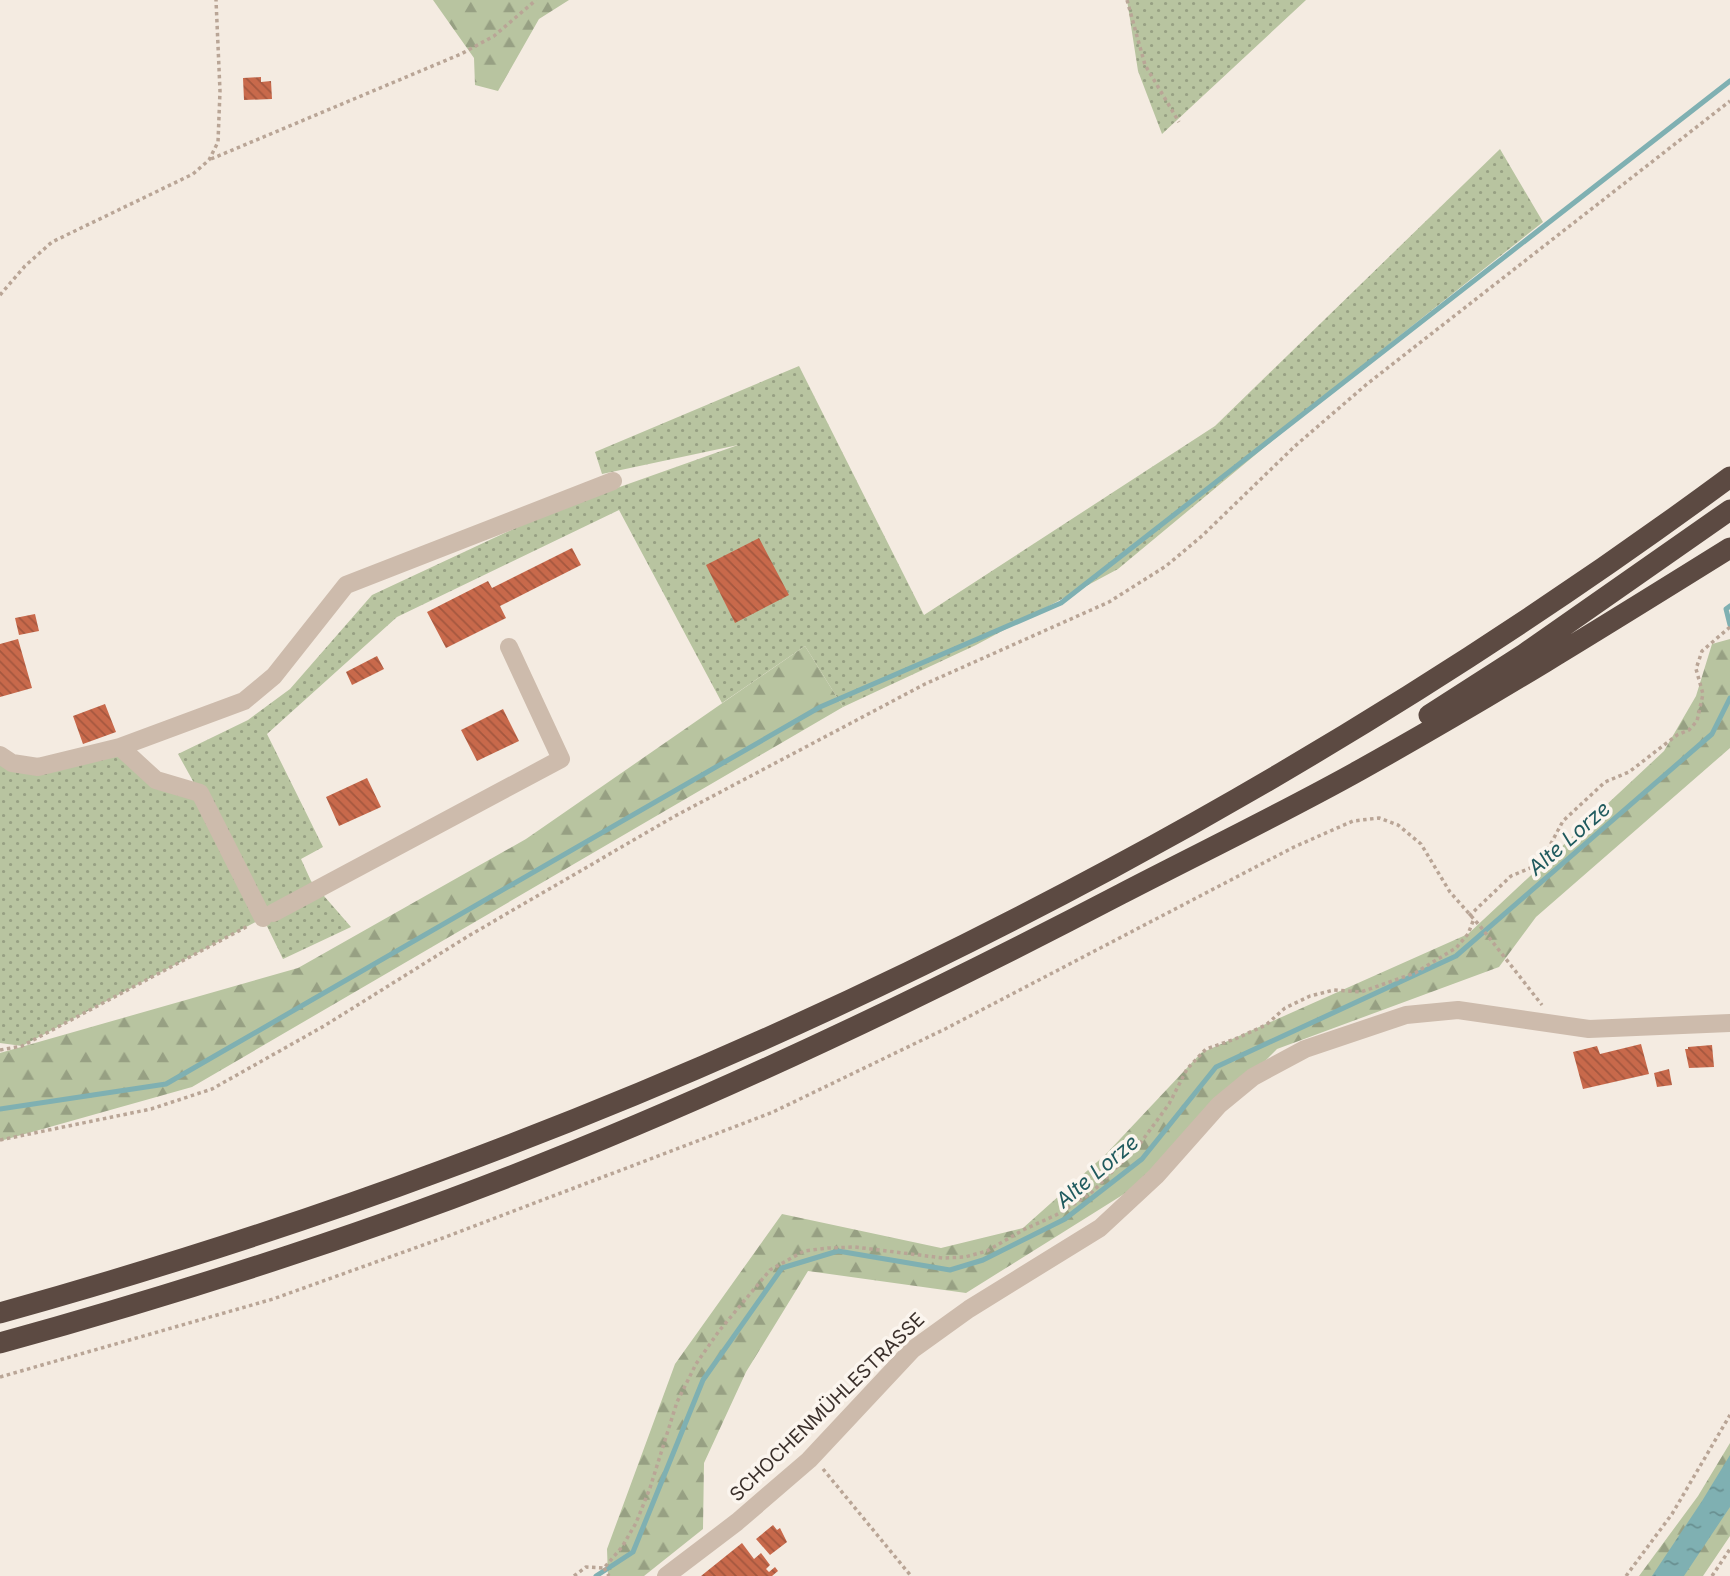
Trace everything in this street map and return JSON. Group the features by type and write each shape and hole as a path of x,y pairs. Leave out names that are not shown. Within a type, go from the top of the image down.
{"highway":[{"path":"0,1313 173,1262 353,1203 446,1169 695,1069 879,985 1106,870 1283,771 1470,655 1730,477"},
{"path":"1125,892 1317,783 1442,707 1559,631 1730,510"},
{"path":"0,1343 290,1256 512,1175 826,1042 943,986 1358,771 1543,664 1730,548"}],"street":[{"path":"0,755 12,763 38,767 120,747 244,701 274,676 346,585 612,481"},
{"path":"120,747 156,780 200,793 268,916 561,759 509,647"},
{"name":"SCHOCHENMÜHLESTRASSE","path":"666,1576 737,1522 808,1460 912,1350 969,1308 1100,1228 1156,1177 1219,1105 1253,1077 1305,1049 1406,1015 1458,1010 1589,1029 1617,1030 1730,1023"}],"path":[{"path":"209,160 218,142 220,91 216,0"},
{"path":"0,295 25,266 52,243 81,226 193,174 209,160 461,54 494,36 536,0"},
{"path":"1127,0 1145,65 1179,122"},
{"path":"0,1140 152,1109 212,1089 324,1026 470,935 675,816 925,684 1109,602 1166,566 1203,535 1295,446 1367,384 1730,101"},
{"path":"604,1568 622,1547 636,1523 677,1402 696,1364 719,1331 770,1270 804,1251 828,1248 855,1247 943,1258 965,1257 987,1251 1090,1194 1139,1145 1169,1104 1188,1069 1206,1049 1266,1025 1285,1007 1310,996 1334,990 1362,992 1415,973 1456,948 1468,934 1471,918 1511,876 1540,864 1563,821 1605,782 1629,772 1677,735 1689,730 1697,721 1703,694 1696,669 1702,651 1730,627"},
{"path":"0,1377 273,1299 452,1235 773,1112 945,1029 1294,847 1353,821 1379,818 1398,825 1421,844 1450,892 1492,941 1553,1023"},
{"path":"0,1051 22,1046 268,916"},
{"path":"1626,1576 1672,1514 1730,1415"},
{"path":"808,1460 824,1470 911,1576"},
{"path":"1712,1576 1730,1549"},
{"path":"574,1576 586,1567 604,1568"},
{"path":"604,1568 608,1574"}],"green space":[{"path":"433,0 569,0 539,19 498,91 475,85 474,58"},
{"path":"1127,0 1306,0 1162,134 1138,71"},
{"path":"1500,149 1543,222 1378,353 1118,569 976,645 843,707 805,646 722,703 619,510 397,617 267,734 323,847 301,859 311,881 351,927 283,959 263,918 22,1046 0,1043 0,755 12,763 120,747 156,780 199,792 178,754 248,720 290,689 372,595 552,511 738,445 602,474 595,452 799,366 924,615 1215,426"},
{"path":"1730,639 1730,748 1536,917 1499,967 1277,1049 1148,1179 966,1293 808,1271 746,1372 704,1463 703,1529 644,1576 608,1576 607,1549 675,1364 782,1214 941,1248 1023,1228 1106,1154 1201,1053 1468,934 1664,751 1696,696 1712,644"},
{"path":"805,646 843,707 192,1087 0,1141 0,1053 298,968 526,839"},
{"path":"1730,1443 1730,1536 1703,1576 1639,1576 1698,1496"}],"water":[{"path":"1730,1455 1730,1507 1684,1576 1652,1576 1702,1501"}],"building":[{"path":"261,77 261,82 271,81 272,99 244,100 243,78"},
{"path":"759,538 789,595 735,623 706,565"},
{"path":"572,548 581,565 500,606 506,618 446,648 427,612 488,581 492,588"},
{"path":"35,614 39,631 19,635 15,618"},
{"path":"18,639 32,688 0,697 0,644"},
{"path":"377,656 384,669 352,685 346,672"},
{"path":"105,704 116,732 83,744 73,716"},
{"path":"503,709 519,741 477,761 461,730"},
{"path":"367,778 381,807 339,826 326,797"},
{"path":"1641,1044 1649,1074 1583,1089 1573,1052 1597,1046 1600,1054"},
{"path":"1712,1045 1714,1067 1689,1068 1685,1049"},
{"path":"1669,1069 1672,1085 1657,1087 1654,1073"},
{"path":"773,1525 777,1530 780,1528 787,1542 770,1555 756,1539"},
{"path":"742,1543 754,1559 761,1553 770,1565 766,1569 769,1572 775,1567 778,1571 772,1576 701,1576"}],"waterway":[{"path":"0,1109 166,1084 820,707 1061,603 1730,81"},
{"name":"Alte Lorze","path":"1730,606 1726,609 1730,625"},
{"name":"Alte Lorze","path":"596,1576 633,1552 703,1380 782,1268 838,1251 950,1270 983,1260 1065,1219 1142,1159 1216,1067 1456,956 1712,734 1730,698"}]}
